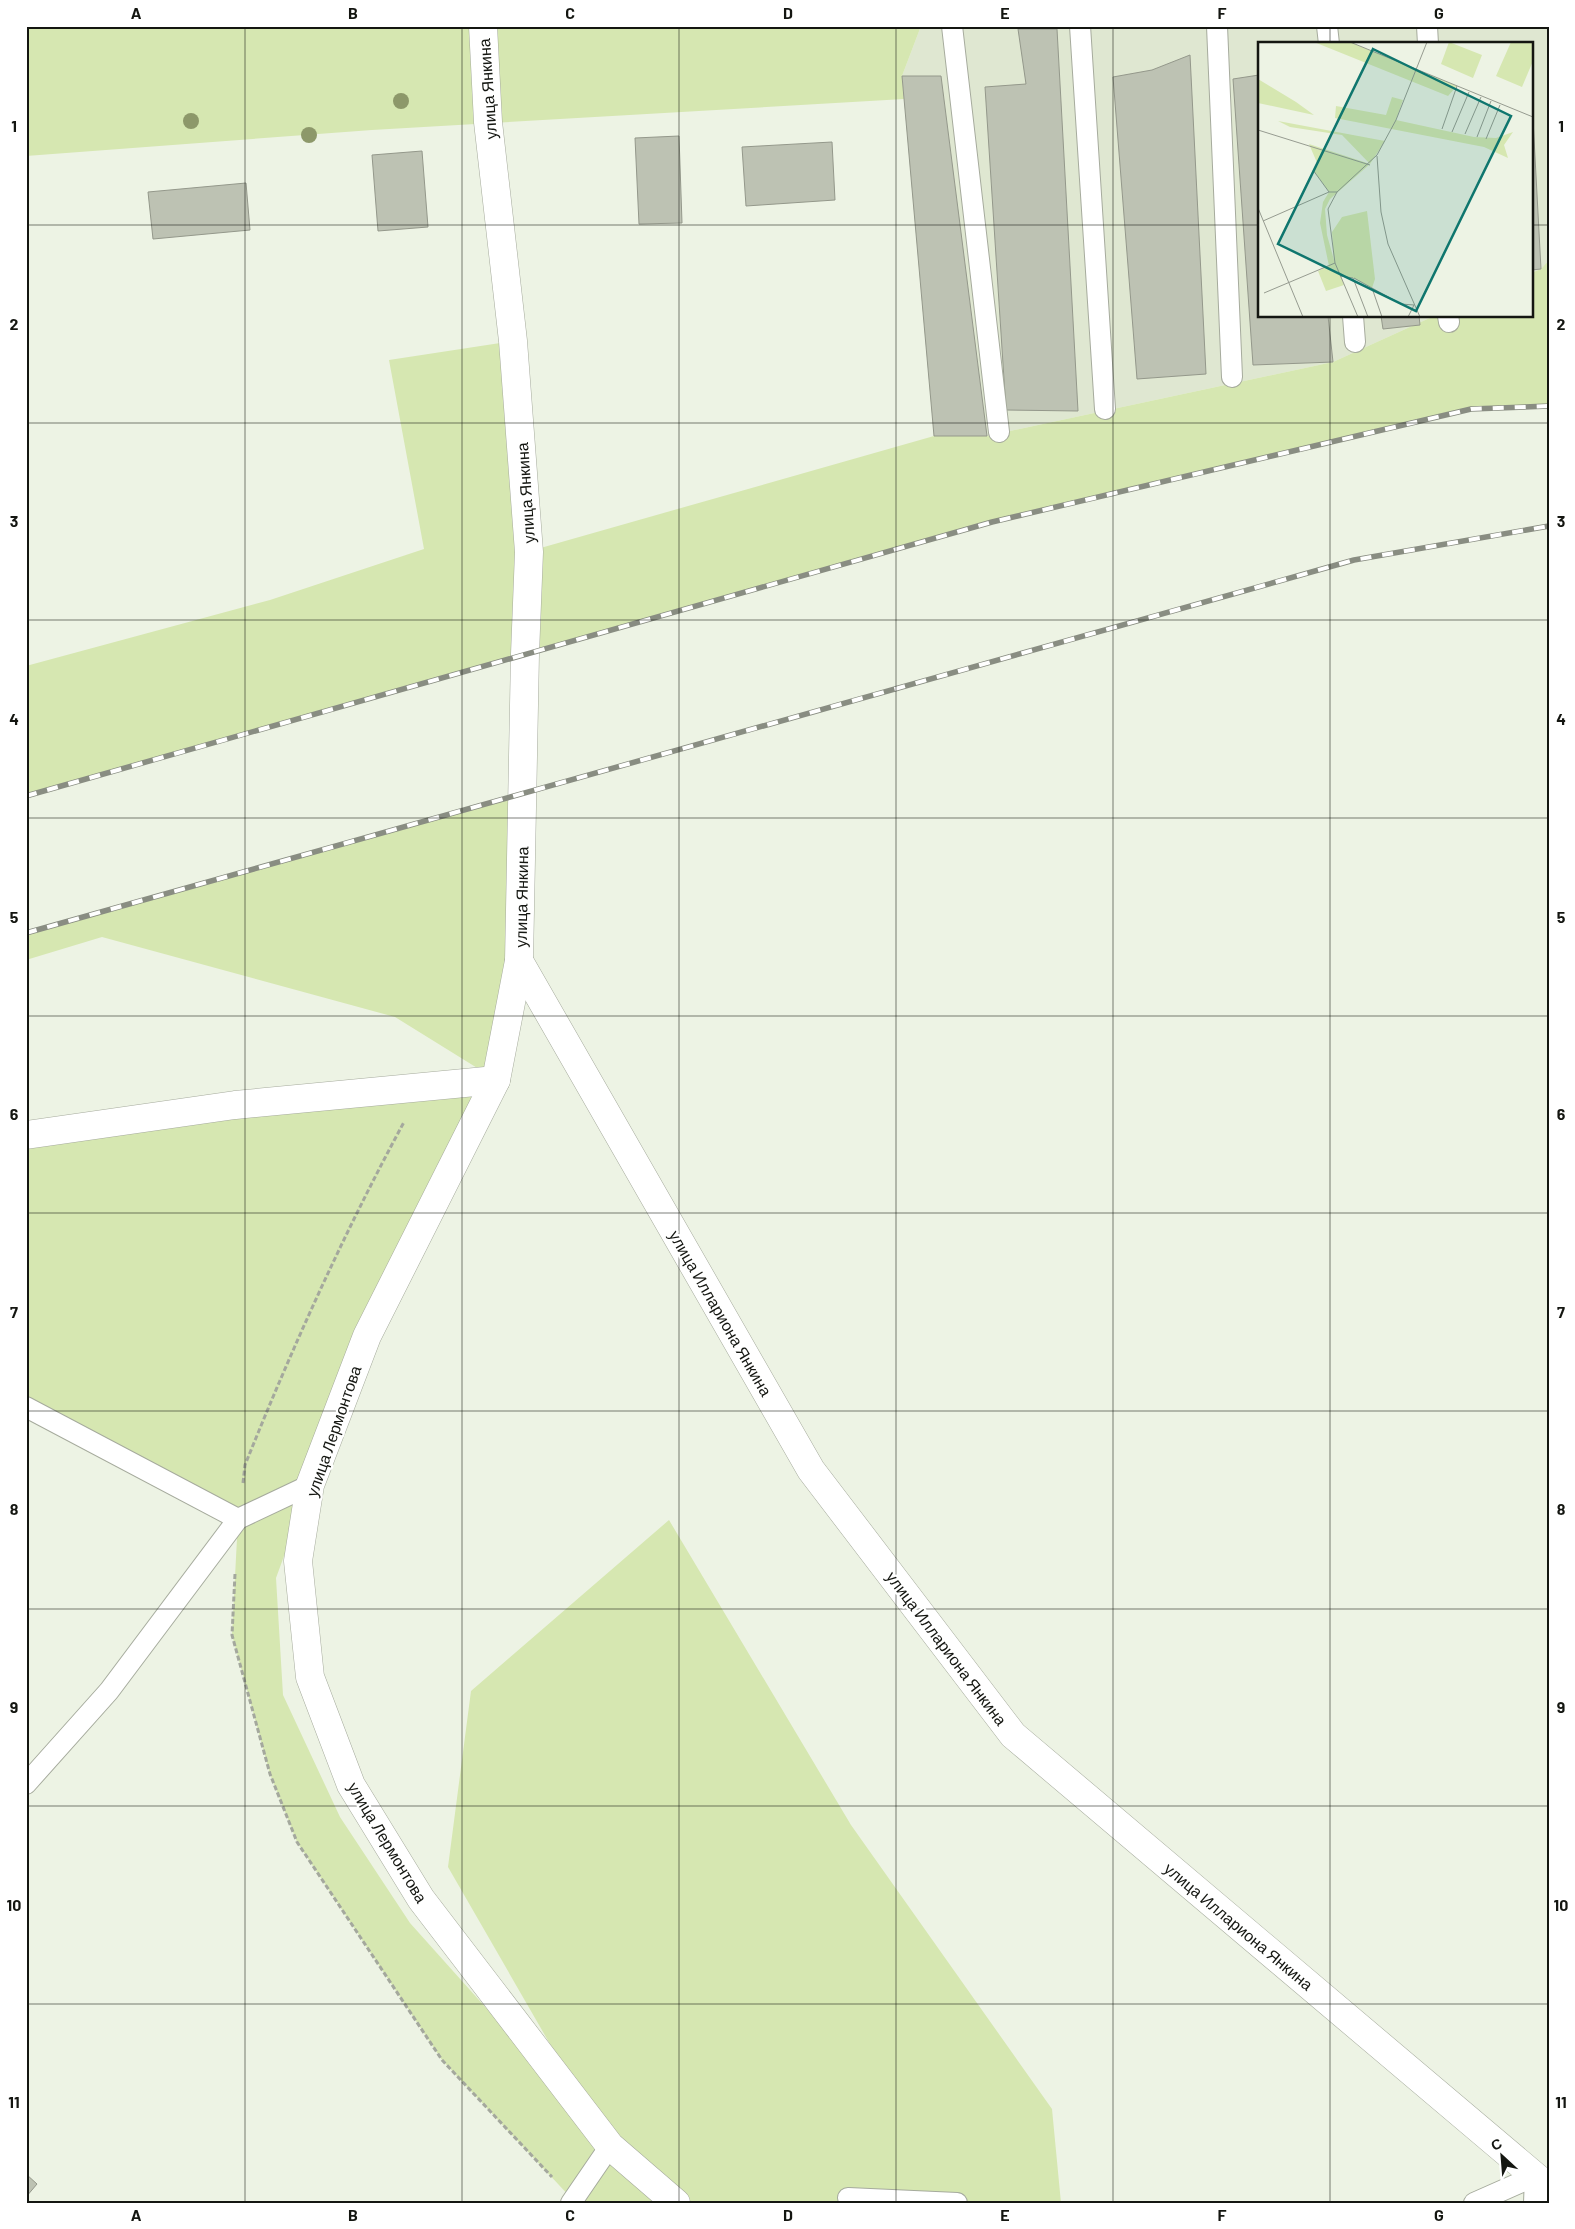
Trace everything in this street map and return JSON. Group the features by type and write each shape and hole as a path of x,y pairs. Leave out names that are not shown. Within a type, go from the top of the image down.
{"street":[{"name":"улица Янкина","path":"483,26 488,122 513,340 529,552 525,654 519,961"},
{"name":"улица Лермонтова","path":"519,961 496,1080 367,1336 310,1485 298,1561 310,1677 351,1784 421,1899 610,2146 676,2203"},
{"name":"улица Иллариона Янкина","path":"519,961 812,1470 1014,1735 1542,2182"},
{"path":"26,1135 235,1105 496,1080"}],"lane":[{"path":"952,26 999,432"},
{"path":"1080,26 1105,409"},
{"path":"1217,26 1232,377"},
{"path":"1327,26 1329,42"},
{"path":"1427,26 1428,42"},
{"path":"1353,318 1355,342"},
{"path":"26,1407 238,1519"},
{"path":"26,1784 109,1691 238,1519 310,1485"},
{"path":"571,2203 610,2146"},
{"path":"1474,2203 1542,2182"},
{"path":"1534,2203 1542,2182"},
{"path":"845,2201 957,2203"}],"shaded area":[{"path":"921,26 1549,26 1549,260 1541,269 1532,273 1532,42 1258,42 1258,318 1430,318 1333,362 987,436 934,436 902,76"}],"green space":[{"path":"26,26 921,26 902,76 904,99 372,130 26,156"},
{"path":"1549,260 1549,406 1471,409 992,522 26,796 26,666 270,600 424,549 389,360 513,341 530,551 934,436 987,436 1333,362 1430,318 1532,318 1532,273 1541,269"},
{"path":"523,794 496,1080 310,1485 276,1578 283,1695 340,1817 410,1923 607,2143 448,1867 471,1691 669,1520 851,1825 1052,2109 1061,2203 957,2203 848,2198 832,2203 571,2203 573,2200 442,2060 297,1842 270,1774 232,1635 238,1519 26,1407 26,1135 495,1079 395,1017 102,937 26,960 26,933"}],"building":[{"path":"1018,29 1057,29 1078,411 1006,410 985,87 1026,84"},
{"path":"1190,55 1206,374 1137,379 1113,77 1152,70"},
{"path":"1258,75 1258,318 1328,318 1333,362 1253,365 1233,79"},
{"path":"902,76 941,76 987,436 934,436"},
{"path":"1532,101 1541,269 1532,270"},
{"path":"679,136 682,223 639,224 635,138"},
{"path":"832,142 835,200 746,206 742,147"},
{"path":"422,151 428,227 378,231 372,155"},
{"path":"246,183 250,230 153,239 148,192"},
{"path":"1381,318 1419,318 1420,325 1383,329"},
{"path":"26,2174 37,2184 26,2197"}],"railway":[{"path":"26,796 992,522 1471,409 1549,406"},
{"path":"26,933 1354,560 1549,526"}]}
